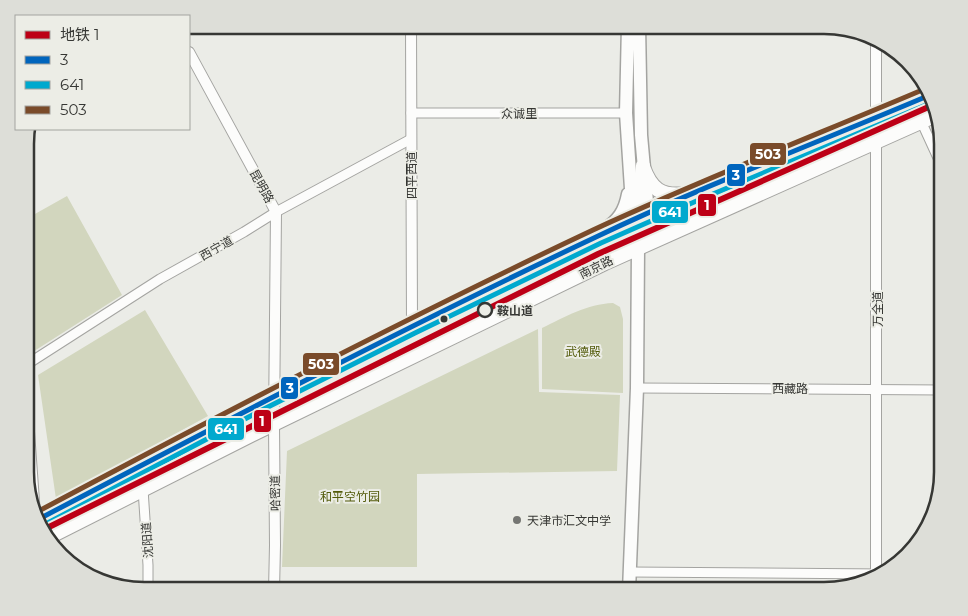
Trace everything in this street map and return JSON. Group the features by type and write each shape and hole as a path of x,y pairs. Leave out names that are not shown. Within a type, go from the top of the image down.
{"main road":[{"path":"628,34 626,112 630,187 638,219 638,248"},
{"path":"630,582 637,388 638,219 643,166 639,34"},
{"path":"43,517 275,395 589,240 924,97"},
{"name":"南京路","path":"53,535 605,262 931,116"},
{"path":"643,166 653,185 662,193 675,195 698,192"},
{"path":"589,240 621,216 630,187"},
{"path":"605,262 624,246 638,219"}],"street":[{"name":"四平西道","path":"411,34 412,326"},
{"name":"万全道","path":"876,47 879,568"},
{"name":"昆明路","path":"190,54 276,212 275,395"},
{"name":"众诚里","path":"411,112 626,112"},
{"path":"921,121 934,149"},
{"name":"西宁道","path":"34,359 160,279 276,212 411,139"},
{"name":"西藏路","path":"637,388 934,390"},
{"name":"哈密道","path":"274,582 275,395"},
{"name":"沈阳道","path":"143,489 148,582"},
{"path":"630,572 865,575"}],"green space":[{"path":"67,196 122,295 34,351 34,215"},
{"name":"武德殿","path":"613,303 620,307 623,319 623,393 542,389 542,328 585,308"},
{"path":"145,310 208,416 56,499 38,375"},
{"name":"和平空竹园","path":"538,329 539,392 620,395 617,471 417,474 417,567 282,567 287,451"}],"metro line":[{"name":"1","path":"48,527 598,254 928,107"}],"transit line":[{"name":"503","path":"41,510 312,368 593,230 718,175 921,91"},
{"name":"3","path":"43,517 385,340 596,237 720,182 924,97"},
{"name":"641","path":"46,524 258,412 601,243 927,104"}],"place":[{"name":"鞍山道","path":"485,310"},
{"name":"天津市汇文中学","path":"517,520"}]}
